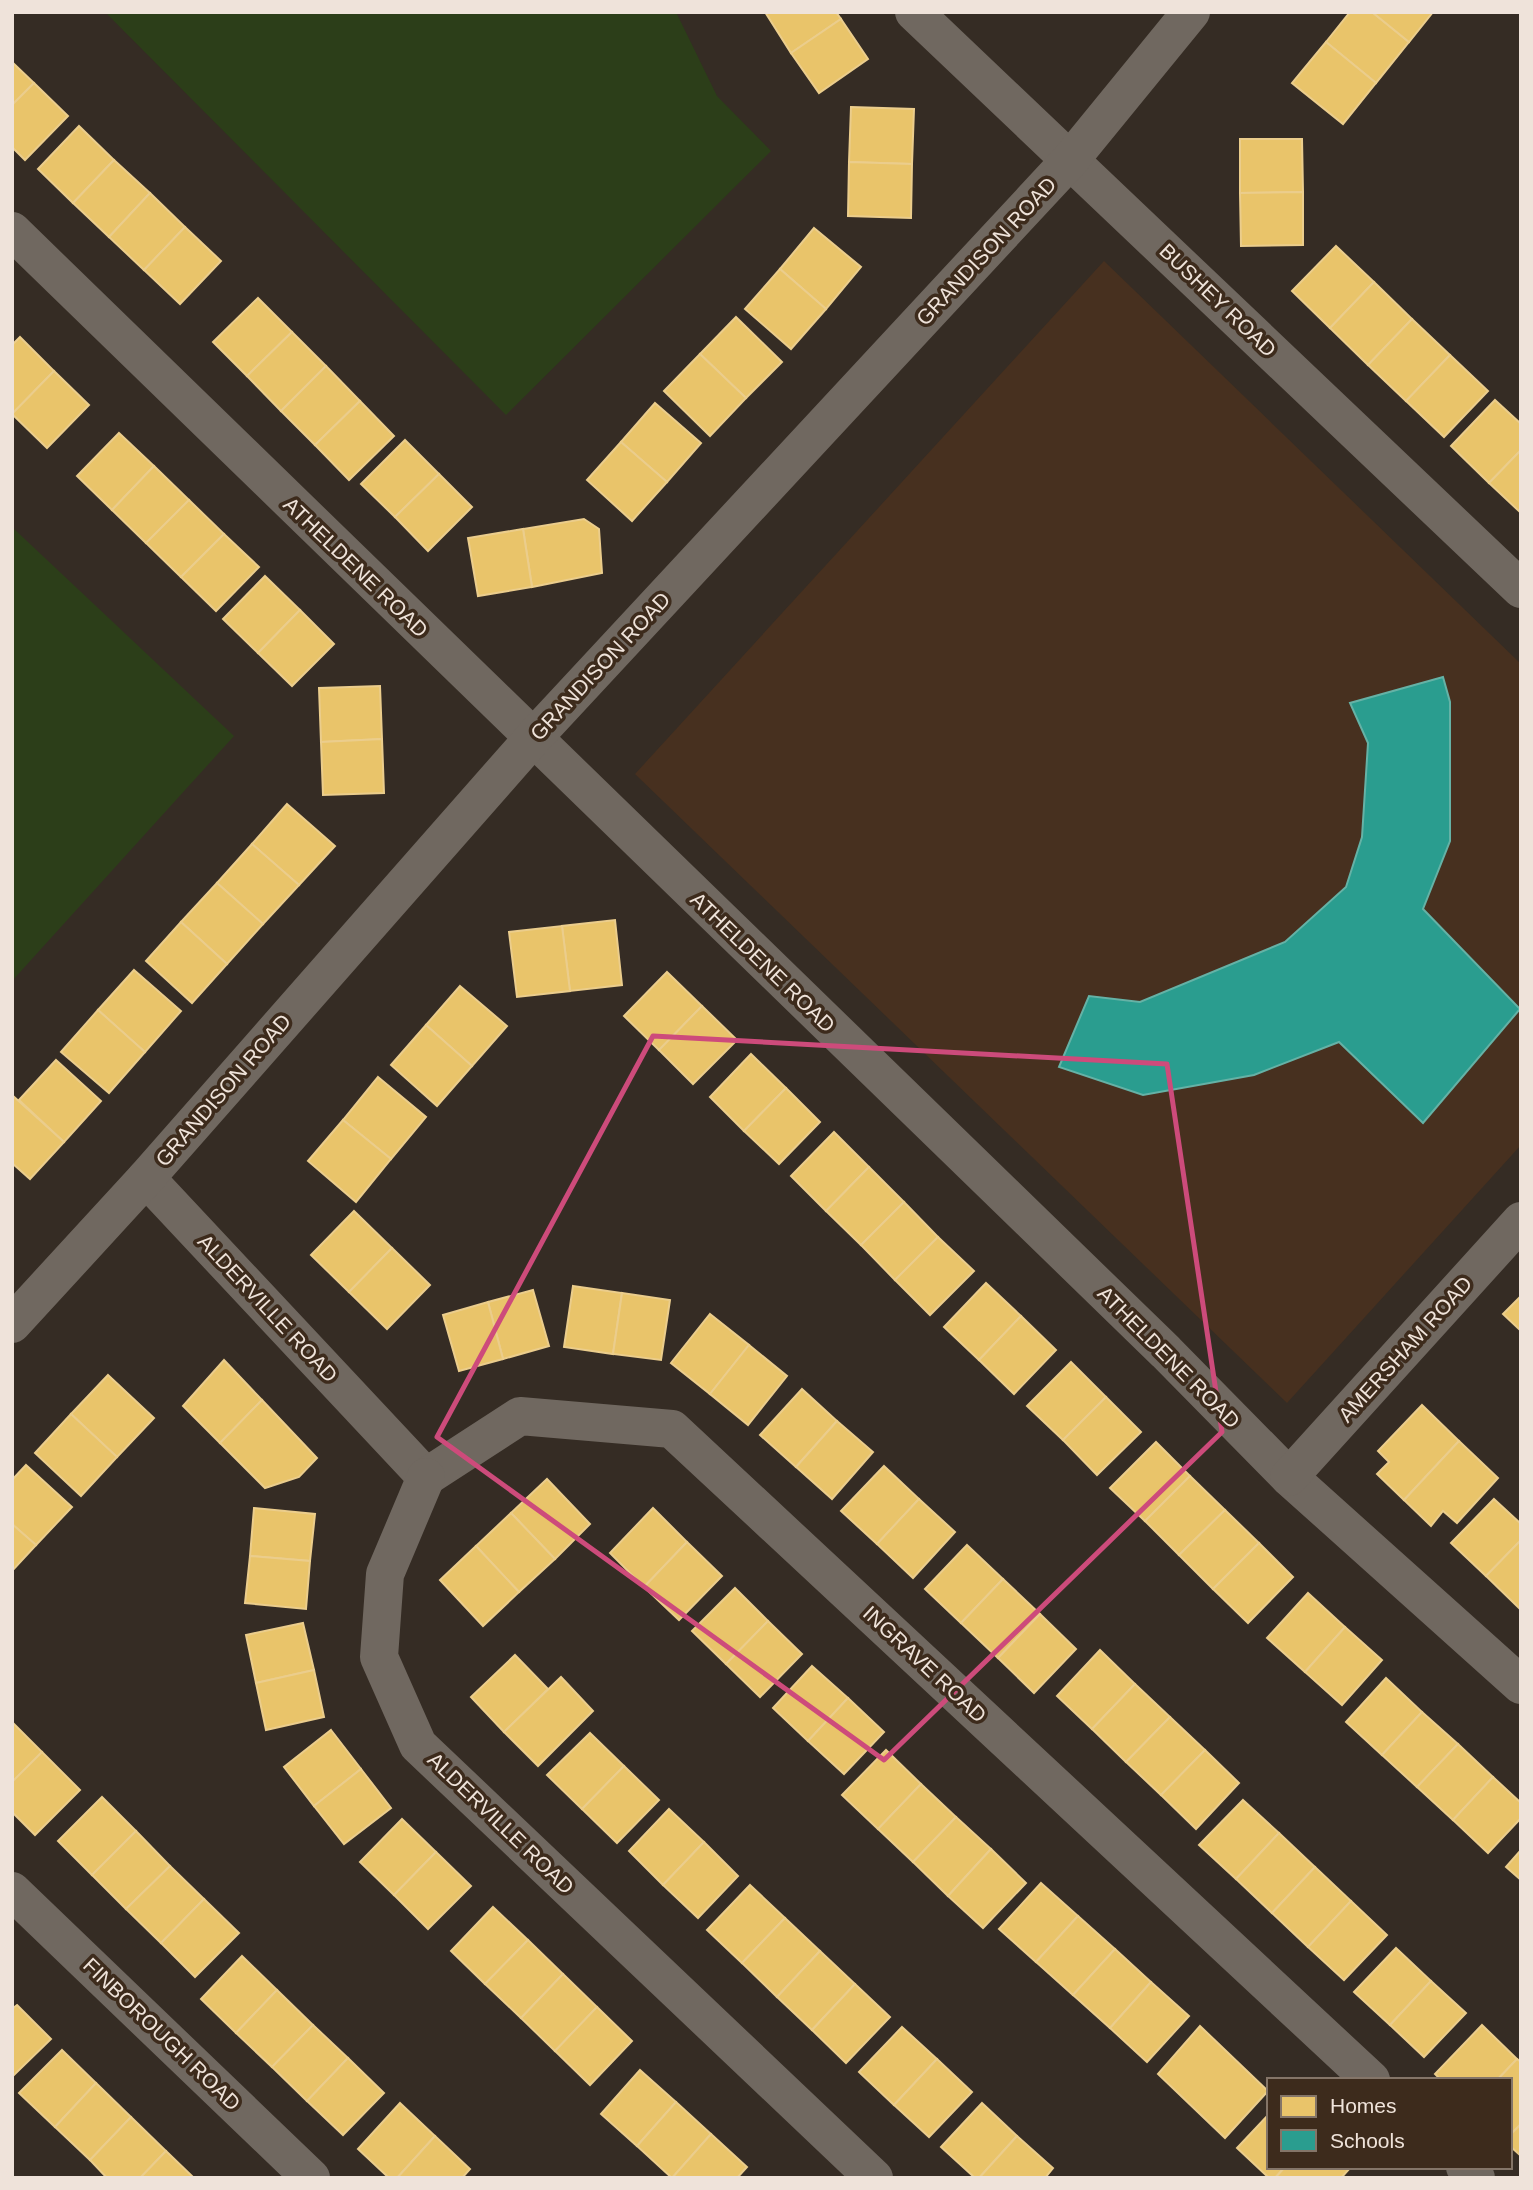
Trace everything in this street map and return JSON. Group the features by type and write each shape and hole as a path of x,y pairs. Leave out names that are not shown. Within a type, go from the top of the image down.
{"street":[{"name":"BUSHEY ROAD","path":"914,12 1521,589"},
{"name":"GRANDISON ROAD","path":"12,1324 146,1178 533,738 1071,159 1191,12"},
{"name":"ATHELDENE ROAD","path":"12,231 1166,1353 1289,1477 1521,1685"},
{"name":"ALDERVILLE ROAD","path":"146,1178 426,1477 385,1574 379,1657 418,1745 874,2178"},
{"name":"AMERSHAM ROAD","path":"1289,1477 1521,1220"},
{"name":"INGRAVE ROAD","path":"426,1477 520,1416 673,1429 1369,2078"},
{"name":"FINBOROUGH ROAD","path":"12,1891 311,2178"}],"highlighted area":[{"path":"653,1036 1167,1064 1222,1432 884,1760 437,1437"}],"shaded area":[{"path":"1104,261 1521,664 1521,1145 1287,1403 635,774"}],"green space":[{"path":"105,12 676,12 717,96 771,151 506,415"},
{"path":"12,527 234,736 12,981"}],"building: Homes":[{"path":"765,12 836,12 841,19 791,53"},
{"path":"1350,12 1372,12 1409,42 1376,83 1326,42"},
{"path":"1372,12 1433,12 1409,42"},
{"path":"841,19 868,59 819,93 791,53"},
{"path":"1326,42 1376,83 1343,124 1292,83"},
{"path":"12,62 34,83 12,105"},
{"path":"34,83 68,116 25,160 12,147 12,105"},
{"path":"851,107 914,109 912,164 849,162"},
{"path":"79,126 114,160 73,203 38,169"},
{"path":"1240,139 1302,139 1303,192 1240,193"},
{"path":"114,160 150,193 109,237 73,203"},
{"path":"849,162 912,164 911,218 848,216"},
{"path":"1303,192 1303,245 1241,246 1240,193"},
{"path":"150,193 185,227 144,270 109,237"},
{"path":"185,227 221,261 180,304 144,270"},
{"path":"814,228 861,267 826,309 780,269"},
{"path":"1336,246 1374,282 1330,328 1292,291"},
{"path":"780,269 826,309 791,349 745,309"},
{"path":"1374,282 1412,319 1368,365 1330,328"},
{"path":"258,298 292,332 247,376 213,342"},
{"path":"736,317 782,362 746,398 700,354"},
{"path":"1412,319 1450,355 1406,401 1368,365"},
{"path":"292,332 326,366 281,411 247,376"},
{"path":"20,337 54,371 12,414 12,345"},
{"path":"700,354 746,398 710,436 664,391"},
{"path":"1450,355 1488,391 1444,437 1406,401"},
{"path":"326,366 360,401 315,445 281,411"},
{"path":"54,371 89,405 47,448 12,414"},
{"path":"1495,400 1521,424 1521,450 1489,483 1451,446"},
{"path":"360,401 394,436 349,480 315,445"},
{"path":"655,403 701,443 667,482 621,442"},
{"path":"119,433 154,466 112,510 77,476"},
{"path":"405,440 439,474 395,517 361,484"},
{"path":"621,442 667,482 632,521 587,480"},
{"path":"1521,450 1521,513 1489,483"},
{"path":"154,466 189,500 146,543 112,510"},
{"path":"439,474 472,507 428,551 395,517"},
{"path":"189,500 224,534 181,577 146,543"},
{"path":"584,519 599,529 602,573 532,587 523,529"},
{"path":"523,529 532,587 478,596 468,538"},
{"path":"224,534 259,567 216,611 181,577"},
{"path":"265,576 300,610 258,653 223,619"},
{"path":"300,610 334,644 292,686 258,653"},
{"path":"380,686 382,739 321,742 319,688"},
{"path":"382,739 384,793 323,795 321,742"},
{"path":"287,804 335,846 299,885 252,844"},
{"path":"252,844 299,885 263,924 217,883"},
{"path":"217,883 263,924 227,964 181,922"},
{"path":"615,920 622,985 570,991 562,926"},
{"path":"181,922 227,964 192,1003 146,961"},
{"path":"562,926 570,991 517,997 509,932"},
{"path":"134,970 181,1011 145,1052 98,1010"},
{"path":"667,972 702,1006 659,1050 624,1016"},
{"path":"460,986 507,1026 472,1066 426,1025"},
{"path":"702,1006 737,1040 693,1084 659,1050"},
{"path":"98,1010 145,1052 109,1093 61,1052"},
{"path":"426,1025 472,1066 437,1106 391,1065"},
{"path":"751,1054 786,1088 744,1131 710,1097"},
{"path":"56,1060 101,1101 64,1142 19,1100"},
{"path":"378,1077 426,1117 391,1159 343,1120"},
{"path":"786,1088 820,1122 779,1164 744,1131"},
{"path":"12,1095 64,1142 30,1179 12,1163"},
{"path":"343,1120 391,1159 356,1202 308,1161"},
{"path":"834,1132 869,1167 826,1211 791,1176"},
{"path":"869,1167 904,1202 861,1245 826,1211"},
{"path":"904,1202 938,1237 895,1280 861,1245"},
{"path":"354,1211 392,1248 349,1292 311,1255"},
{"path":"938,1237 974,1271 930,1315 895,1280"},
{"path":"392,1248 430,1285 387,1329 349,1292"},
{"path":"986,1283 1021,1316 979,1360 944,1327"},
{"path":"573,1286 622,1293 613,1354 564,1347"},
{"path":"533,1290 549,1346 503,1359 488,1302"},
{"path":"622,1293 670,1300 661,1360 613,1354"},
{"path":"1521,1296 1521,1331 1503,1314"},
{"path":"488,1302 503,1359 459,1371 443,1315"},
{"path":"710,1314 749,1345 710,1394 671,1363"},
{"path":"1021,1316 1056,1350 1014,1394 979,1360"},
{"path":"749,1345 787,1376 748,1425 710,1394"},
{"path":"224,1360 262,1400 220,1443 183,1406"},
{"path":"1071,1362 1106,1397 1063,1440 1027,1406"},
{"path":"108,1375 154,1418 117,1457 71,1414"},
{"path":"802,1389 837,1421 796,1467 760,1435"},
{"path":"1106,1397 1141,1432 1097,1475 1063,1440"},
{"path":"262,1400 317,1458 299,1477 265,1488 220,1443"},
{"path":"1422,1405 1459,1441 1404,1500 1377,1474 1389,1462 1378,1451"},
{"path":"71,1414 117,1457 81,1496 35,1453"},
{"path":"837,1421 873,1452 832,1499 796,1467"},
{"path":"1459,1441 1498,1478 1457,1523 1443,1511 1431,1526 1404,1500"},
{"path":"1156,1442 1190,1476 1145,1521 1110,1488"},
{"path":"26,1465 72,1507 36,1545 12,1524 12,1480"},
{"path":"884,1466 919,1499 877,1544 841,1511"},
{"path":"1190,1476 1225,1510 1179,1555 1145,1521"},
{"path":"547,1479 590,1524 555,1559 511,1513"},
{"path":"919,1499 955,1532 913,1578 877,1544"},
{"path":"1494,1499 1521,1524 1521,1540 1486,1576 1451,1543"},
{"path":"254,1508 315,1514 310,1561 250,1556"},
{"path":"653,1508 687,1542 644,1587 610,1553"},
{"path":"1225,1510 1259,1543 1213,1589 1179,1555"},
{"path":"511,1513 555,1559 519,1592 476,1546"},
{"path":"12,1524 36,1545 12,1571"},
{"path":"1521,1540 1521,1609 1520,1609 1486,1576"},
{"path":"687,1542 722,1576 679,1620 644,1587"},
{"path":"1259,1543 1293,1577 1248,1623 1213,1589"},
{"path":"967,1545 1003,1579 961,1623 925,1589"},
{"path":"476,1546 519,1592 483,1626 440,1580"},
{"path":"250,1556 310,1561 306,1609 245,1603"},
{"path":"1003,1579 1040,1614 998,1658 961,1623"},
{"path":"735,1588 768,1621 726,1664 692,1631"},
{"path":"1308,1593 1345,1627 1305,1672 1267,1638"},
{"path":"1040,1614 1076,1649 1034,1693 998,1658"},
{"path":"768,1621 802,1654 760,1697 726,1664"},
{"path":"303,1623 314,1670 256,1683 246,1635"},
{"path":"1345,1627 1382,1660 1342,1705 1305,1672"},
{"path":"1100,1650 1135,1684 1092,1729 1057,1696"},
{"path":"515,1655 548,1689 504,1732 471,1697"},
{"path":"812,1666 848,1698 808,1741 773,1708"},
{"path":"314,1670 324,1717 266,1730 256,1683"},
{"path":"561,1677 593,1711 538,1766 504,1732"},
{"path":"1386,1678 1422,1712 1382,1755 1346,1722"},
{"path":"1135,1684 1170,1717 1126,1762 1092,1729"},
{"path":"848,1698 884,1732 844,1774 808,1741"},
{"path":"1422,1712 1458,1744 1417,1787 1382,1755"},
{"path":"1170,1717 1205,1750 1161,1795 1126,1762"},
{"path":"12,1722 42,1752 12,1782"},
{"path":"331,1730 361,1769 314,1806 284,1767"},
{"path":"590,1733 624,1766 582,1809 547,1775"},
{"path":"1458,1744 1493,1777 1453,1820 1417,1787"},
{"path":"886,1750 921,1784 878,1829 842,1795"},
{"path":"1205,1750 1239,1783 1196,1829 1161,1795"},
{"path":"42,1752 80,1790 35,1835 12,1812 12,1782"},
{"path":"624,1766 659,1800 617,1843 582,1809"},
{"path":"361,1769 391,1808 344,1844 314,1806"},
{"path":"1493,1777 1521,1803 1521,1818 1488,1853 1453,1820"},
{"path":"921,1784 956,1817 913,1862 878,1829"},
{"path":"102,1797 136,1831 92,1875 58,1841"},
{"path":"1243,1800 1279,1833 1236,1879 1199,1845"},
{"path":"669,1809 704,1842 663,1885 629,1851"},
{"path":"956,1817 991,1849 948,1896 913,1862"},
{"path":"402,1819 436,1852 394,1895 360,1862"},
{"path":"136,1831 170,1866 126,1909 92,1875"},
{"path":"1279,1833 1315,1867 1272,1913 1236,1879"},
{"path":"704,1842 738,1876 698,1918 663,1885"},
{"path":"991,1849 1026,1883 983,1928 948,1896"},
{"path":"1521,1850 1521,1880 1506,1867"},
{"path":"436,1852 471,1886 428,1929 394,1895"},
{"path":"170,1866 204,1899 161,1943 126,1909"},
{"path":"1315,1867 1351,1901 1308,1947 1272,1913"},
{"path":"1041,1883 1078,1916 1036,1962 999,1929"},
{"path":"750,1885 785,1918 742,1963 707,1930"},
{"path":"204,1899 239,1933 195,1977 161,1943"},
{"path":"1351,1901 1387,1935 1344,1980 1308,1947"},
{"path":"493,1907 528,1940 485,1984 451,1951"},
{"path":"1078,1916 1115,1949 1073,1995 1036,1962"},
{"path":"785,1918 820,1951 777,1997 742,1963"},
{"path":"528,1940 563,1974 521,2018 485,1984"},
{"path":"1396,1948 1431,1981 1390,2025 1354,1992"},
{"path":"1115,1949 1151,1982 1110,2028 1073,1995"},
{"path":"820,1951 855,1984 812,2030 777,1997"},
{"path":"242,1956 277,1990 236,2033 201,1999"},
{"path":"563,1974 597,2007 555,2051 521,2018"},
{"path":"1431,1981 1466,2013 1424,2057 1390,2025"},
{"path":"1151,1982 1189,2016 1147,2062 1110,2028"},
{"path":"855,1984 890,2017 846,2063 812,2030"},
{"path":"277,1990 313,2025 272,2067 236,2033"},
{"path":"17,2005 51,2039 12,2077 12,2009"},
{"path":"597,2007 632,2041 590,2085 555,2051"},
{"path":"313,2025 348,2058 307,2101 272,2067"},
{"path":"1482,2025 1517,2059 1499,2078 1439,2078 1435,2074"},
{"path":"1200,2026 1267,2092 1225,2138 1158,2074"},
{"path":"902,2027 937,2059 894,2105 859,2072"},
{"path":"62,2050 96,2083 55,2127 19,2093"},
{"path":"348,2058 384,2093 343,2135 307,2101"},
{"path":"937,2059 972,2092 929,2137 894,2105"},
{"path":"1517,2059 1521,2062 1521,2124 1512,2133 1512,2078 1499,2078"},
{"path":"640,2070 676,2102 637,2146 601,2114"},
{"path":"96,2083 131,2117 90,2160 55,2127"},
{"path":"676,2102 711,2134 672,2178 637,2146"},
{"path":"400,2103 435,2136 397,2178 389,2178 358,2149"},
{"path":"982,2103 1017,2136 979,2178 975,2178 941,2147"},
{"path":"1267,2116 1267,2169 1283,2169 1275,2178 1269,2178 1237,2148"},
{"path":"131,2117 166,2151 140,2178 107,2178 90,2160"},
{"path":"1521,2124 1521,2156 1512,2148 1512,2133"},
{"path":"711,2134 747,2167 737,2178 672,2178"},
{"path":"435,2136 470,2169 462,2178 397,2178"},
{"path":"1017,2136 1053,2168 1045,2178 979,2178"},
{"path":"166,2151 194,2178 140,2178"},
{"path":"1283,2169 1349,2169 1341,2178 1275,2178"}],"building: Schools":[{"path":"1443,677 1450,702 1450,841 1423,909 1520,1009 1423,1123 1339,1042 1254,1075 1143,1095 1059,1067 1089,996 1140,1002 1285,942 1346,887 1362,837 1368,743 1350,703"}]}
